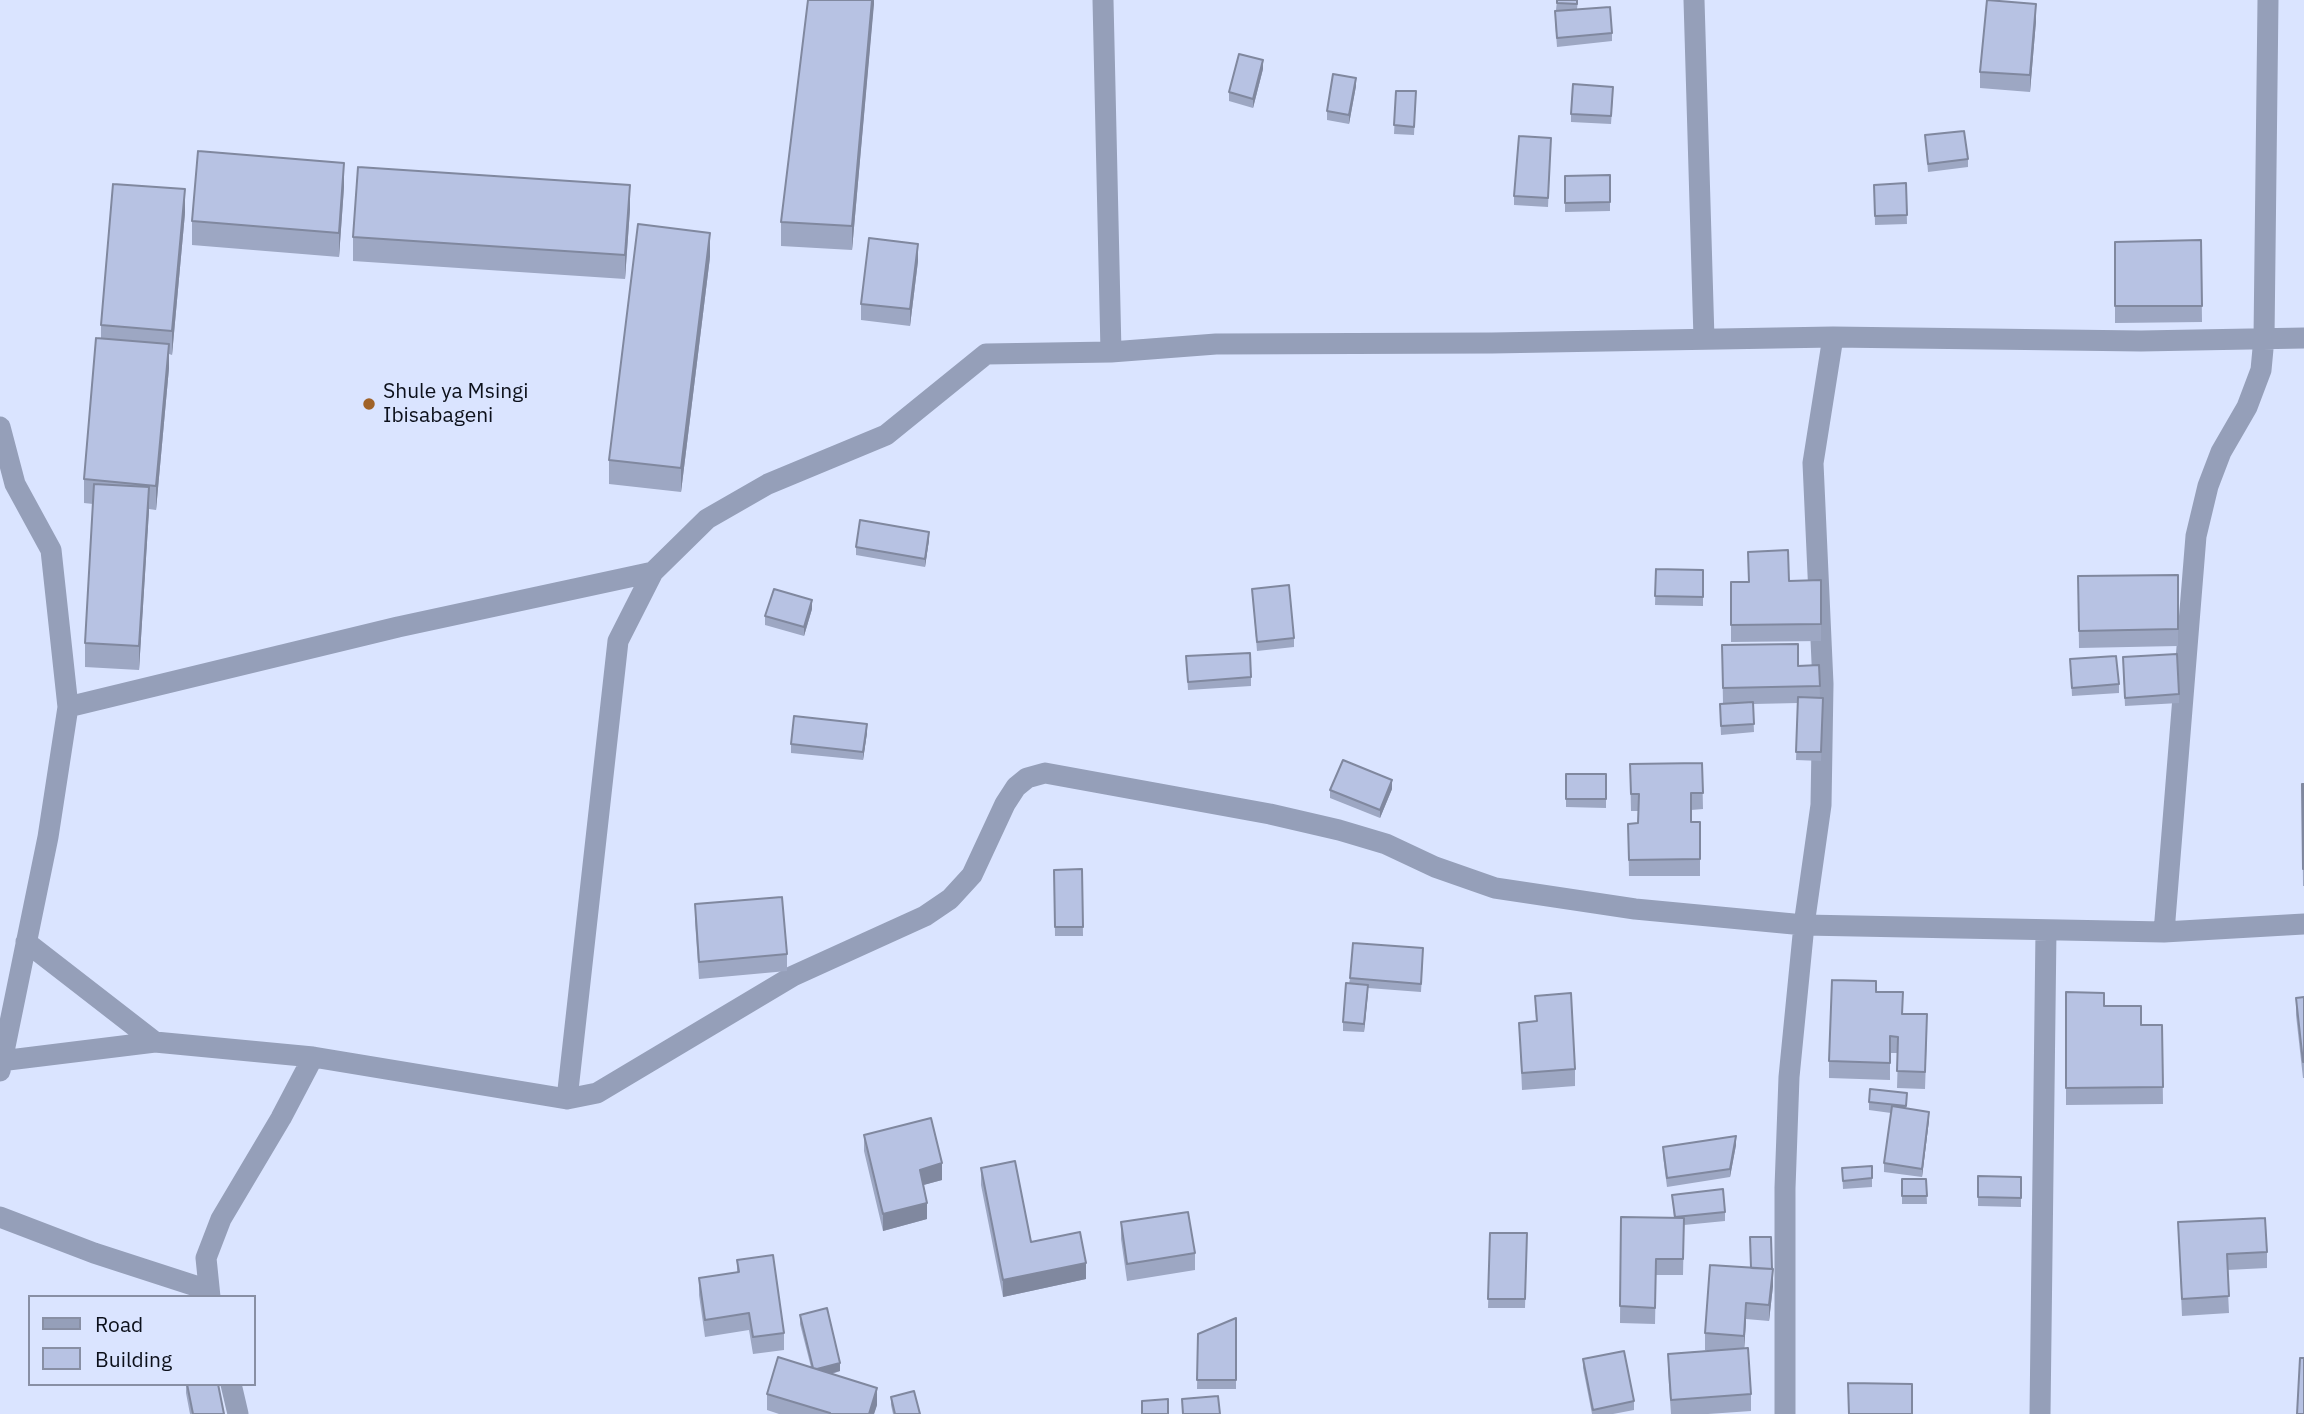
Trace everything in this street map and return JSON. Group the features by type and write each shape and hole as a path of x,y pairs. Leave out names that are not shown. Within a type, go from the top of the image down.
{"street":[{"path":"1103,0 1111,352"},
{"path":"1694,0 1704,339"},
{"path":"2164,932 2196,536 2208,486 2217,463 2255,387 2264,338 2268,0"},
{"path":"1785,1414 1785,1188 1789,1077 1804,925 1821,805 1823,684 1813,463 1833,337"},
{"path":"567,1099 618,641 653,572 707,519 768,484 886,435 986,354 1111,352 1216,344 1833,337 2141,341 2304,338"},
{"path":"0,427 15,484 51,550 68,707 48,837 1,1064 155,1042 313,1057 567,1099 597,1093 793,976 925,916 950,899 972,875 1005,804 1016,787 1027,778 1045,774 1270,814 1387,844 1435,867 1495,888 1635,909 1804,925 2164,932 2304,924"},
{"path":"68,707 398,627 653,572"},
{"path":"2040,1414 2046,930"},
{"path":"26,943 155,1042"},
{"path":"0,1217 209,1293 206,1258 221,1219 281,1118 313,1057"},
{"path":"231,1386 238,1414"}],"building":[{"path":"808,0 872,0 852,226 781,222"},
{"path":"1557,0 1577,0 1577,4 1557,3"},
{"path":"1987,0 2036,4 2030,75 1980,72"},
{"path":"1610,7 1612,33 1557,38 1555,11"},
{"path":"1239,54 1263,60 1253,99 1229,92"},
{"path":"1333,74 1356,78 1349,115 1327,111"},
{"path":"1573,84 1613,87 1611,116 1571,114"},
{"path":"1396,91 1416,91 1414,127 1394,125"},
{"path":"1964,131 1968,159 1928,164 1925,135"},
{"path":"1519,136 1551,138 1548,198 1514,196"},
{"path":"198,151 344,163 339,233 192,221"},
{"path":"358,167 630,185 625,255 353,237"},
{"path":"1610,175 1610,202 1565,203 1565,176"},
{"path":"1906,183 1907,215 1875,216 1874,185"},
{"path":"113,184 185,189 172,331 101,325"},
{"path":"638,224 710,233 681,468 609,460"},
{"path":"869,238 918,244 910,309 861,304"},
{"path":"2201,240 2202,306 2115,306 2115,242"},
{"path":"96,338 169,344 156,486 84,479"},
{"path":"94,484 149,487 139,646 85,643"},
{"path":"860,520 929,532 925,559 856,547"},
{"path":"1788,550 1789,581 1821,580 1821,624 1731,625 1731,582 1749,582 1748,552"},
{"path":"1656,569 1703,570 1703,597 1655,596"},
{"path":"2178,575 2178,629 2079,631 2078,576"},
{"path":"1289,585 1294,638 1257,642 1252,589"},
{"path":"774,589 812,600 804,627 765,616"},
{"path":"1798,644 1798,666 1819,665 1820,686 1723,688 1722,645"},
{"path":"1250,653 1251,677 1188,682 1186,656"},
{"path":"2177,654 2179,694 2125,698 2123,657"},
{"path":"2116,656 2119,684 2072,688 2070,659"},
{"path":"1798,697 1823,698 1821,752 1796,752"},
{"path":"1753,702 1754,724 1721,726 1720,704"},
{"path":"794,716 867,724 863,752 791,744"},
{"path":"1343,760 1392,780 1380,810 1330,790"},
{"path":"1702,763 1703,793 1691,793 1691,822 1700,822 1700,859 1629,860 1628,824 1638,823 1639,794 1631,794 1630,764"},
{"path":"1566,774 1606,774 1606,799 1566,799"},
{"path":"2304,784 2304,869 2303,869"},
{"path":"1082,869 1083,927 1055,927 1054,870"},
{"path":"782,897 787,954 699,962 695,904"},
{"path":"1353,943 1423,948 1421,984 1350,978"},
{"path":"1832,980 1876,981 1876,992 1903,992 1902,1014 1927,1014 1925,1072 1897,1071 1898,1037 1890,1036 1890,1063 1829,1061"},
{"path":"1346,983 1368,985 1364,1024 1343,1022"},
{"path":"2066,992 2104,993 2104,1006 2141,1006 2141,1025 2162,1025 2163,1087 2066,1088"},
{"path":"1571,993 1575,1069 1522,1073 1519,1023 1537,1021 1535,996"},
{"path":"2304,997 2304,1062 2303,1062 2296,998"},
{"path":"1870,1089 1907,1093 1906,1106 1869,1102"},
{"path":"1892,1106 1929,1112 1922,1169 1884,1163"},
{"path":"931,1118 942,1163 920,1170 927,1203 883,1214 864,1135"},
{"path":"1736,1136 1730,1169 1667,1178 1663,1147"},
{"path":"1015,1161 1031,1242 1080,1232 1086,1263 1003,1280 981,1168"},
{"path":"1872,1166 1872,1178 1843,1181 1842,1168"},
{"path":"1978,1176 2021,1177 2021,1198 1978,1197"},
{"path":"1902,1179 1926,1179 1927,1196 1902,1196"},
{"path":"1723,1189 1725,1212 1675,1217 1672,1195"},
{"path":"1188,1212 1195,1253 1127,1264 1121,1222"},
{"path":"1621,1217 1684,1218 1683,1259 1656,1259 1655,1308 1620,1306"},
{"path":"2265,1218 2267,1252 2227,1254 2229,1296 2182,1299 2178,1222"},
{"path":"1490,1233 1527,1233 1525,1299 1488,1299"},
{"path":"1750,1237 1771,1237 1772,1269 1751,1268"},
{"path":"773,1255 784,1333 753,1337 749,1313 705,1320 699,1278 739,1272 737,1260"},
{"path":"1710,1265 1773,1269 1769,1305 1746,1303 1744,1336 1705,1333"},
{"path":"827,1308 840,1363 817,1369 813,1368 800,1315"},
{"path":"1236,1318 1236,1380 1197,1380 1198,1334"},
{"path":"1748,1348 1751,1394 1671,1400 1668,1354"},
{"path":"1624,1351 1634,1401 1593,1410 1583,1359"},
{"path":"778,1357 877,1388 869,1414 830,1414 767,1394"},
{"path":"2300,1358 2304,1358 2304,1414 2297,1414"},
{"path":"1848,1383 1912,1384 1912,1414 1849,1414"},
{"path":"187,1386 218,1386 224,1414 193,1414"},
{"path":"914,1391 920,1414 895,1414 891,1397"},
{"path":"1218,1396 1220,1414 1183,1414 1182,1399"},
{"path":"1168,1399 1168,1414 1142,1414 1142,1401"}],"place":[{"name":"Shule ya Msingi Ibisabageni","path":"369,404"}]}
